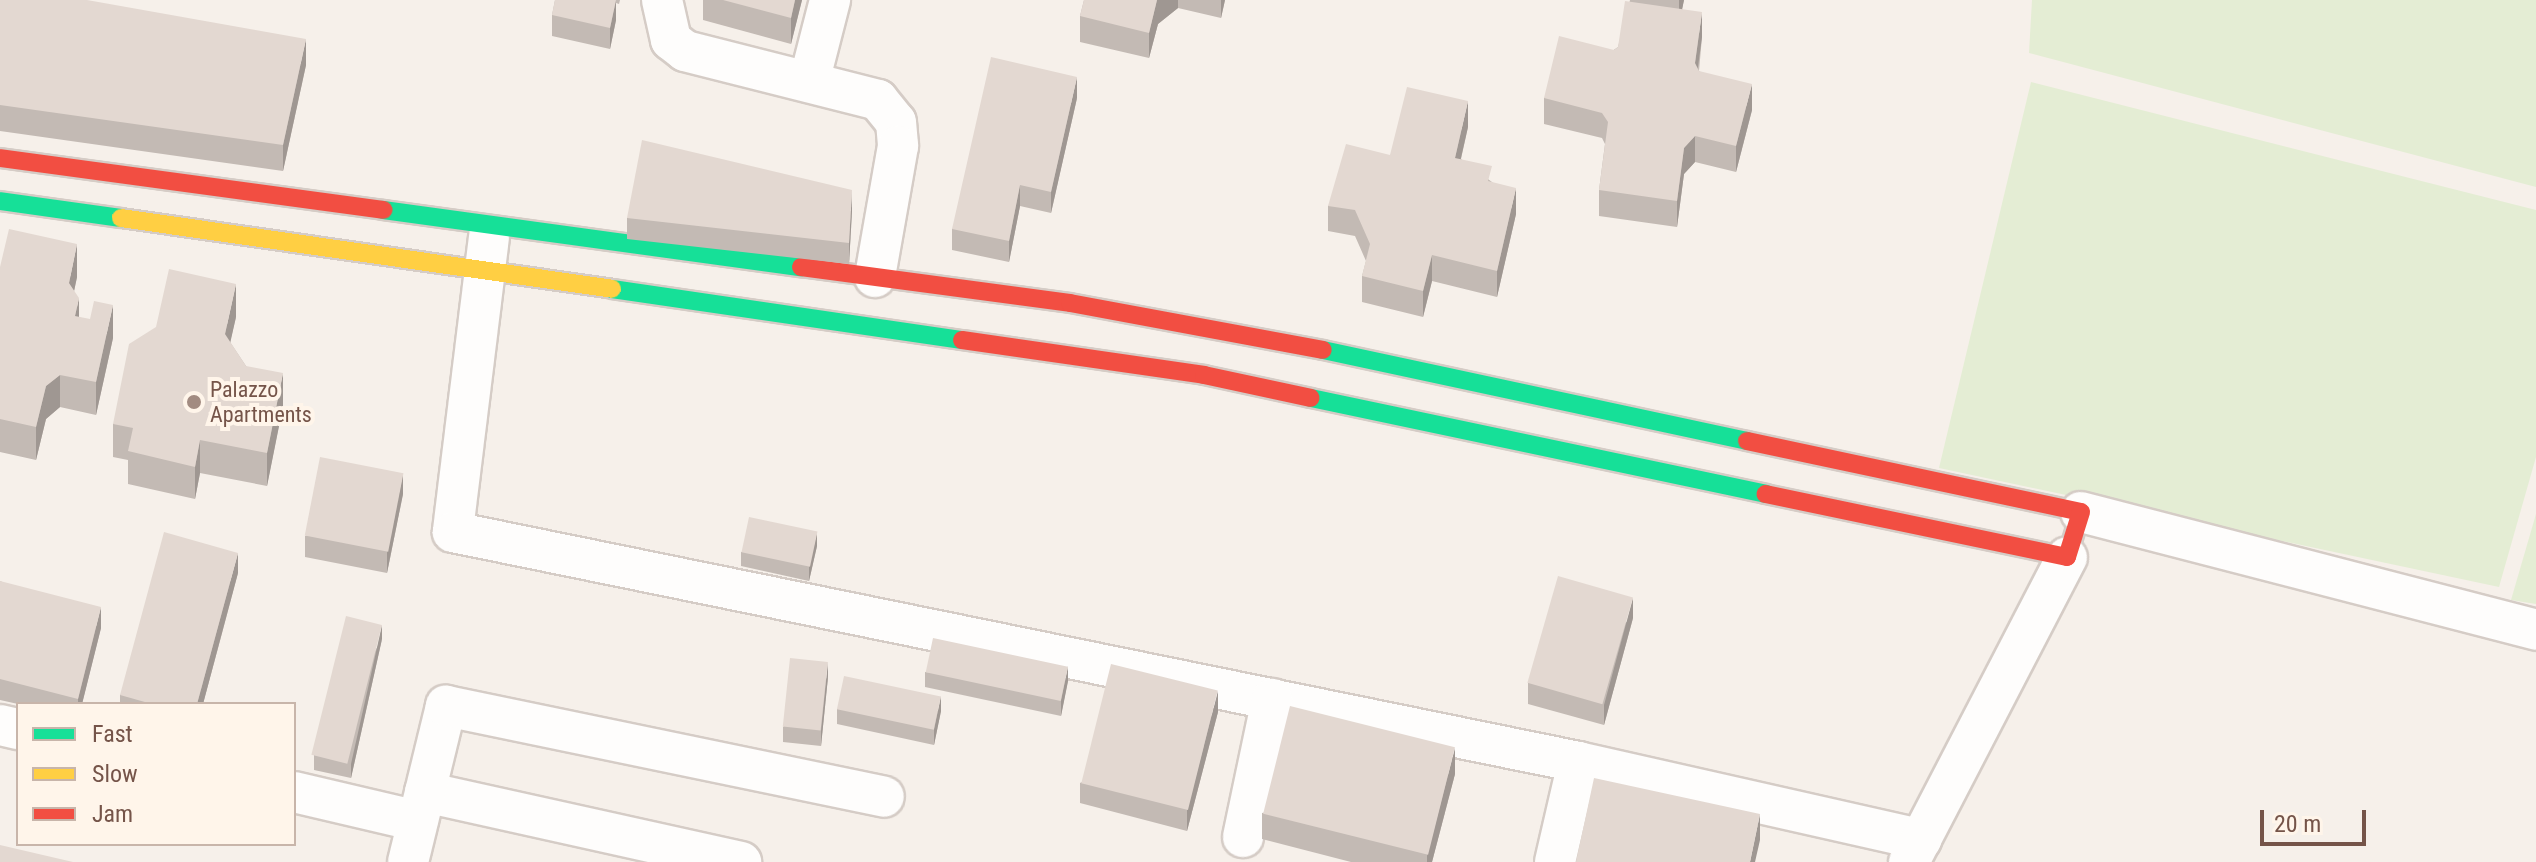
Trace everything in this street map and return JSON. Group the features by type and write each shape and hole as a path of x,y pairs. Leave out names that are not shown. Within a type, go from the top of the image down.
{"street":[{"path":"662,0 671,40 685,51 878,100 896,122 898,146 875,277"},
{"path":"809,82 830,0"},
{"path":"0,158 490,227 1070,303 1315,349 2081,512 2536,630"},
{"path":"0,201 484,273 869,324 1204,375 2067,557"},
{"path":"490,227 453,532 1578,762 1915,851 2067,557 2081,512"},
{"path":"1243,837 1272,699"},
{"path":"408,862 446,706 884,797"},
{"path":"1555,862 1578,762"},
{"path":"296,792 422,806 741,862"}],"green space":[{"path":"2032,0 2536,0 2536,187 2029,53"},
{"path":"2031,82 2536,210 2536,457 2499,587 1939,468"},
{"path":"2536,514 2536,604 2511,600"}],"building":[{"path":"0,0 87,0 306,39 283,145 0,105"},
{"path":"555,0 616,0 610,28 552,15"},
{"path":"723,0 795,0 791,18"},
{"path":"1084,0 1157,0 1149,33 1080,16"},
{"path":"1625,1 1702,12 1695,63 1699,71 1752,84 1736,146 1695,136 1684,148 1677,201 1599,190 1608,122 1602,113 1544,98 1559,36 1614,50 1618,47"},
{"path":"991,57 1077,77 1051,192 1020,185 1009,241 952,229"},
{"path":"1407,87 1468,101 1455,158 1492,166 1488,181 1516,188 1497,271 1432,255 1423,291 1362,276 1370,244 1355,210 1328,206 1346,144 1390,155"},
{"path":"642,140 852,190 849,243 627,218"},
{"path":"9,229 77,244 69,283 79,298 75,316 90,319 94,301 113,305 96,382 60,375 46,386 36,427 0,419 0,267"},
{"name":"Palazzo Apartments","path":"169,269 236,284 225,334 246,366 283,373 267,453 200,440 195,467 128,451 133,428 113,424 129,344 156,327"},
{"path":"320,457 403,473 388,552 305,536"},
{"path":"749,517 817,532 810,567 742,552"},
{"path":"164,532 238,553 198,702 145,702 120,695"},
{"path":"1558,576 1633,597 1602,704 1527,683"},
{"path":"0,581 101,607 78,699 0,679"},
{"path":"346,616 382,625 347,764 311,755"},
{"path":"933,638 1068,667 1061,701 926,672"},
{"path":"790,658 828,662 821,731 783,727"},
{"path":"1111,664 1218,691 1188,810 1081,783"},
{"path":"844,676 941,697 934,730 837,709"},
{"path":"1290,706 1455,747 1428,855 1263,814"},
{"path":"1594,778 1760,814 1750,862 1576,862"},
{"path":"0,845 73,862 0,862"}],"traffic: fast":[{"path":"0,201 121,218"},
{"path":"383,210 801,267"},
{"path":"612,289 962,340"},
{"path":"1323,350 1747,441"},
{"path":"1311,398 1766,494"}],"traffic: slow":[{"path":"121,218 612,289"}],"traffic: jam":[{"path":"0,158 383,210"},
{"path":"801,267 1070,303 1323,350"},
{"path":"962,340 1204,375 1311,398"},
{"path":"1747,441 2081,512 2067,557 1766,494"}],"place":[{"name":"Palazzo Apartments","path":"194,402"}]}
